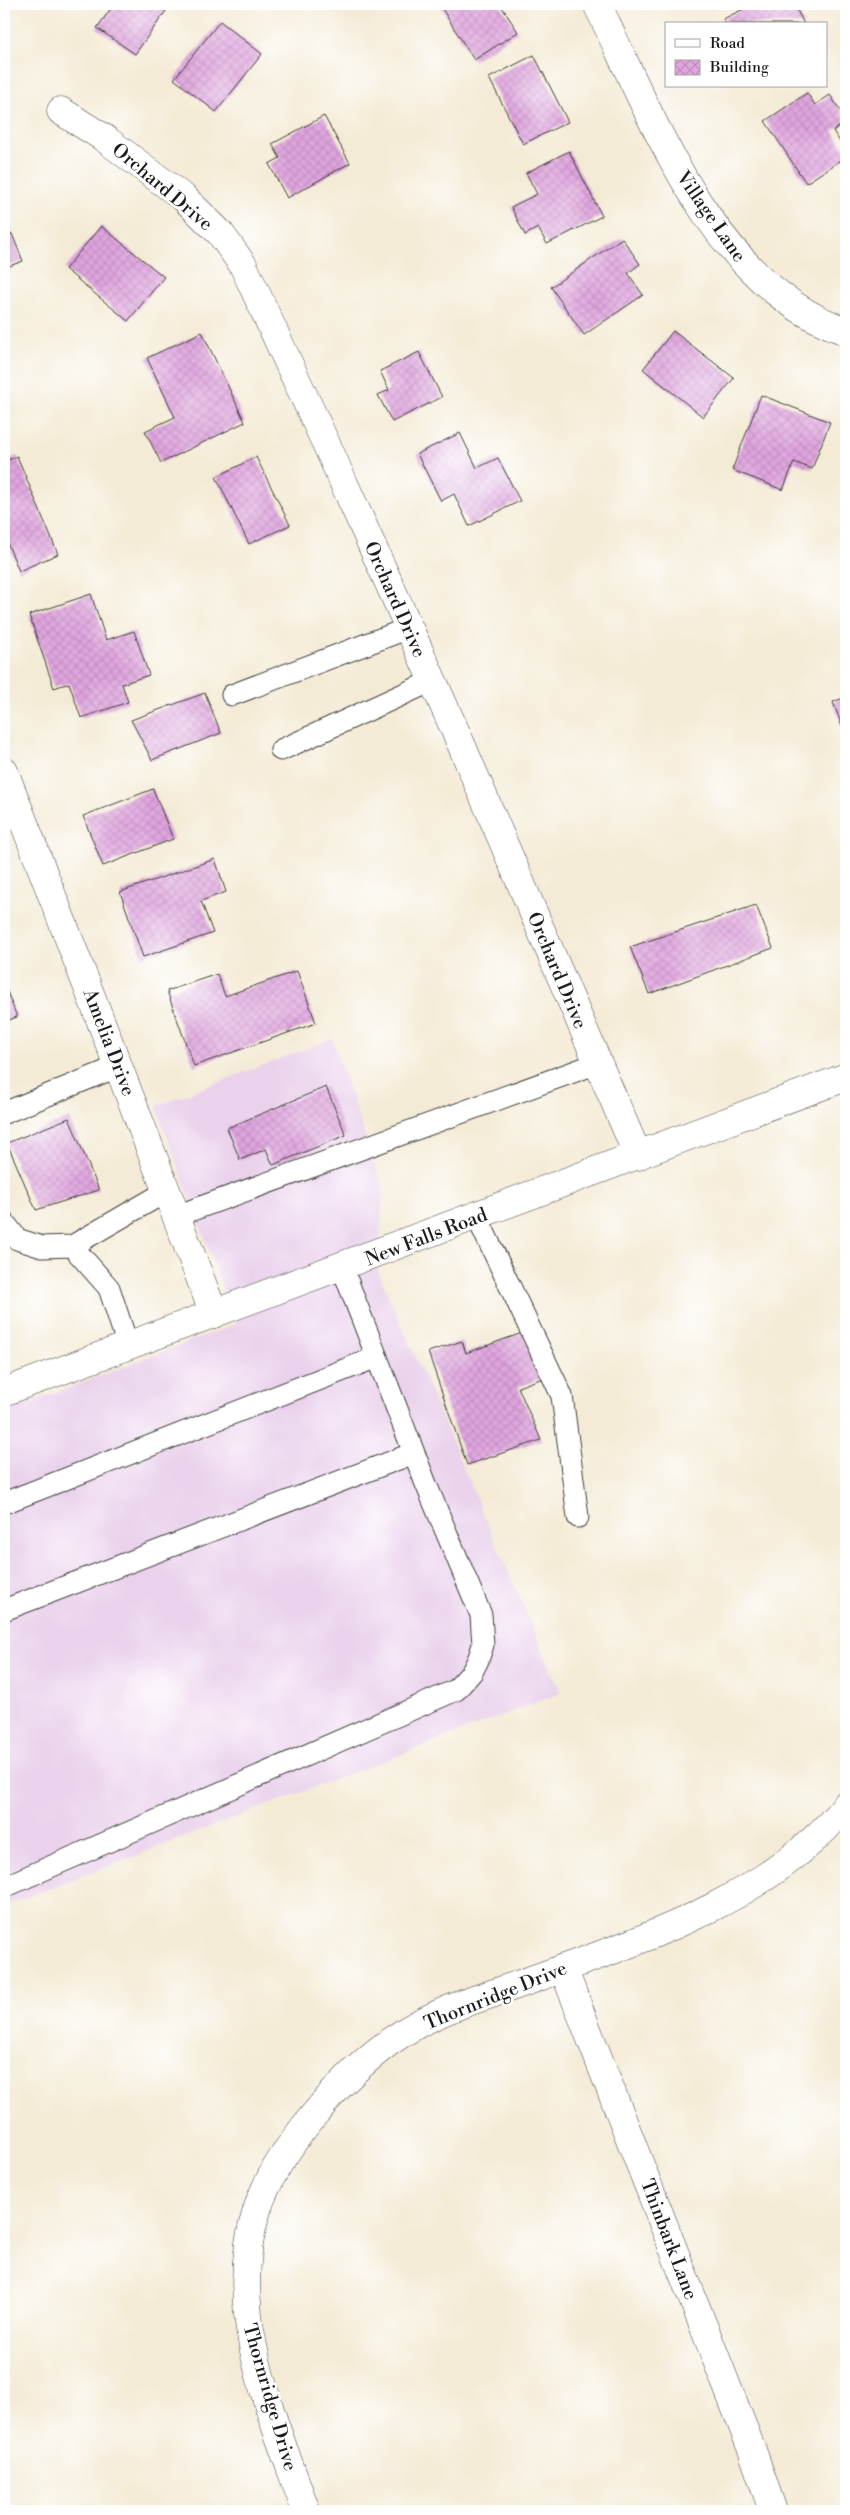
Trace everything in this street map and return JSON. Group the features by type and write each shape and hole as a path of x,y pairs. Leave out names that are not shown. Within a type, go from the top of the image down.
{"street":[{"name":"Village Lane","path":"597,4 686,184 733,252 759,278 797,307 831,326 846,331"},
{"name":"Orchard Drive","path":"61,111 104,138 184,198 220,233 243,264 409,628 638,1156"},
{"name":"Amelia Drive","path":"4,771 214,1314"},
{"name":"New Falls Road","path":"4,1392 477,1217 846,1077"},
{"name":"Thornridge Drive","path":"306,2511 276,2425 249,2333 245,2287 249,2243 257,2210 274,2172 298,2135 332,2093 382,2048 433,2016 659,1932 747,1889 778,1870 843,1814"},
{"name":"Thinbark Lane","path":"563,1968 752,2450 773,2511"}],"lane":[{"path":"232,695 409,628"},
{"path":"281,750 432,682"},
{"path":"4,1222 17,1239 42,1247 72,1246 172,1203 598,1063"},
{"path":"4,1113 119,1066"},
{"path":"477,1217 562,1396 578,1517"},
{"path":"72,1246 109,1288 128,1346"},
{"path":"4,1887 456,1690 475,1666 483,1646 481,1615 414,1452 342,1267"},
{"path":"4,1503 377,1357"},
{"path":"4,1610 414,1452"}],"shaded area":[{"path":"332,1039 383,1189 378,1271 561,1693 4,1906 4,1412 236,1324 156,1106"}],"building":[{"path":"114,4 171,4 135,54 97,28"},
{"path":"439,4 500,4 518,32 474,60"},
{"path":"754,4 794,4 803,22 724,22 723,19"},
{"path":"220,21 262,54 216,112 174,79"},
{"path":"534,55 568,122 523,144 489,78"},
{"path":"807,93 815,105 830,95 846,119 846,122 833,131 846,151 846,157 806,183 765,121"},
{"path":"324,116 350,163 287,198 269,164 280,158 272,144"},
{"path":"569,151 602,216 547,244 538,228 525,235 511,207 537,194 526,173"},
{"path":"101,226 164,277 128,321 65,269"},
{"path":"12,234 23,261 4,268 4,237"},
{"path":"622,238 640,264 628,273 643,295 584,335 551,287"},
{"path":"673,331 734,378 703,417 643,369"},
{"path":"202,332 245,422 161,463 145,431 175,417 147,358"},
{"path":"419,352 442,397 392,422 378,395 389,390 380,371"},
{"path":"761,395 830,422 812,469 794,462 783,490 732,470"},
{"path":"460,433 477,468 498,458 520,501 469,526 454,494 441,501 417,454"},
{"path":"17,456 58,554 19,571 4,535 4,462"},
{"path":"256,457 290,525 249,544 216,477"},
{"path":"91,594 106,640 134,631 149,675 122,684 128,702 81,718 69,683 54,688 29,615"},
{"path":"205,693 221,733 152,760 131,720"},
{"path":"846,697 846,737 833,702"},
{"path":"153,789 173,839 103,866 83,816"},
{"path":"215,859 226,892 201,901 213,933 143,957 120,892"},
{"path":"756,905 773,948 649,994 630,947"},
{"path":"297,971 316,1023 194,1066 167,991 217,974 225,996"},
{"path":"4,984 17,1017 4,1022"},
{"path":"326,1087 346,1135 273,1165 266,1149 240,1160 227,1128"},
{"path":"69,1118 99,1190 36,1210 7,1143"},
{"path":"525,1332 543,1378 518,1387 541,1440 467,1465 428,1352 462,1341 466,1353"}]}
